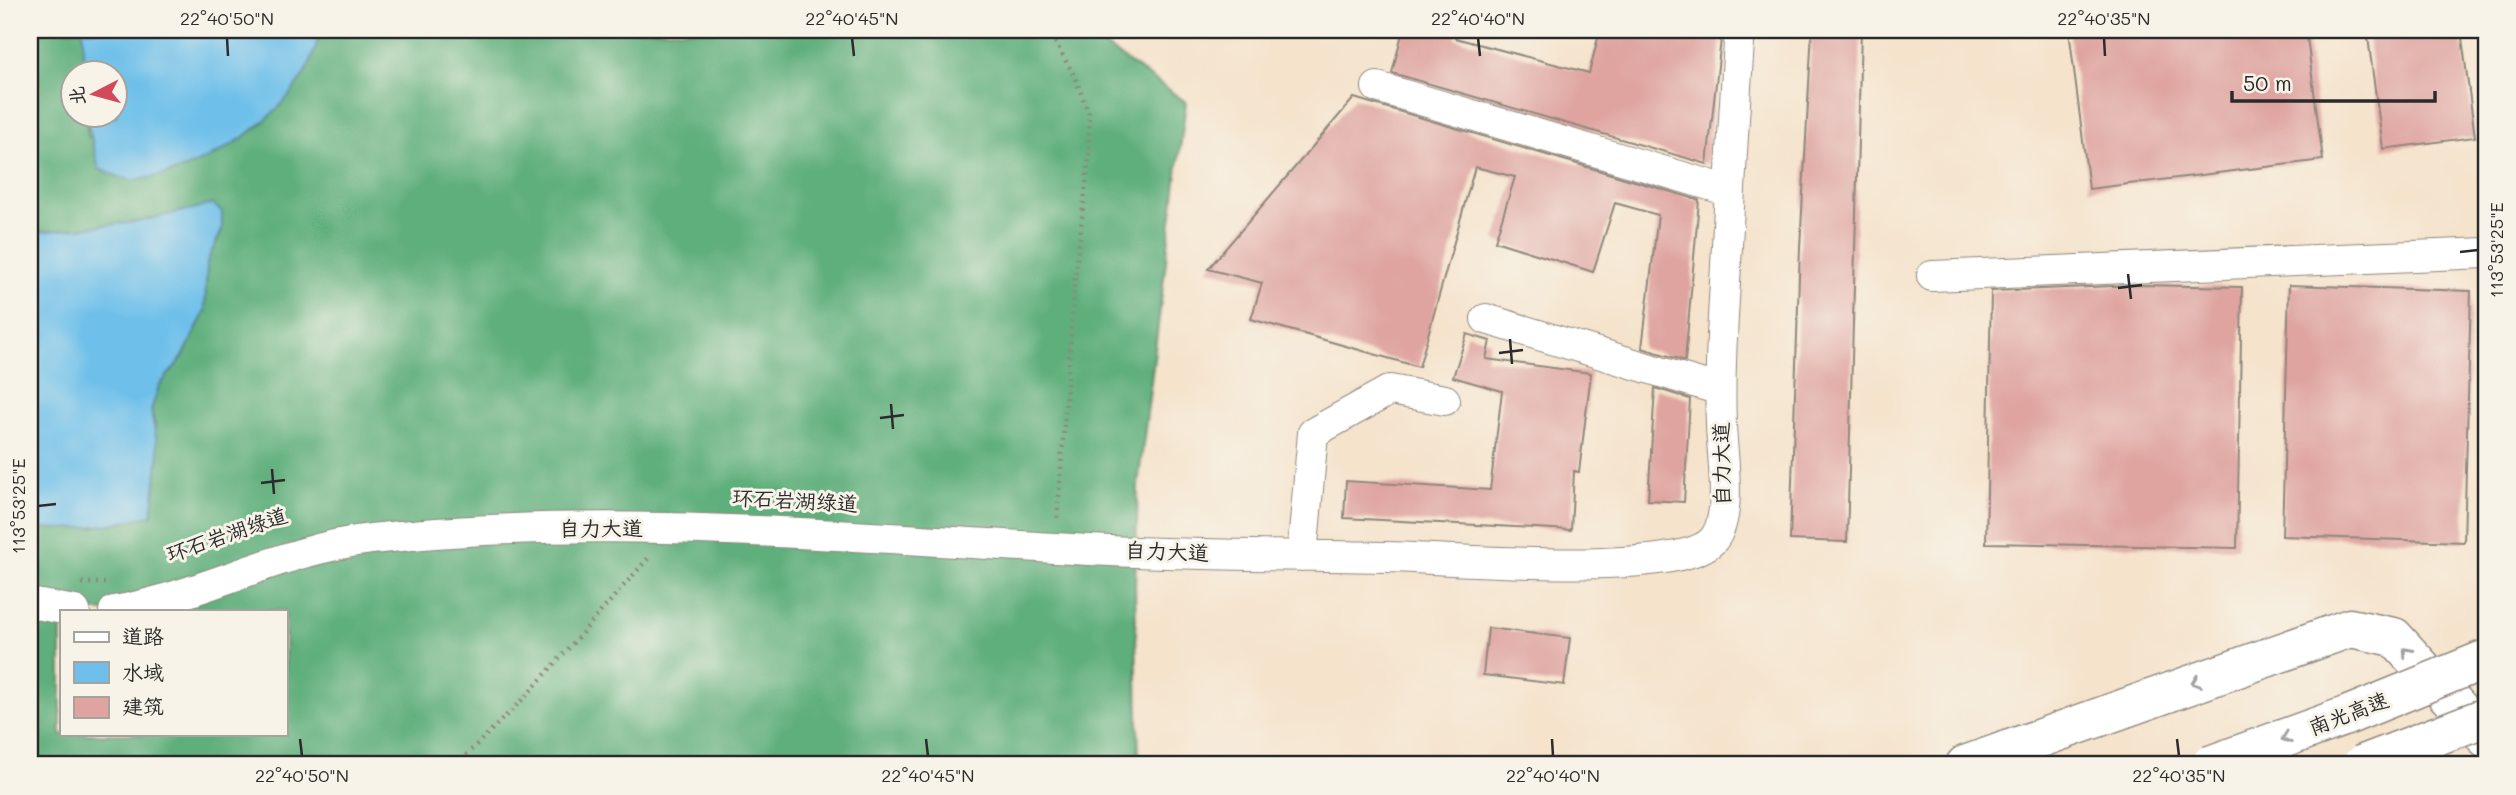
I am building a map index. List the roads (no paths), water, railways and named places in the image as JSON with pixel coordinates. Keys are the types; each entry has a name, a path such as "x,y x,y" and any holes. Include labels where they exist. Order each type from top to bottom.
{"highway":[{"path":"1965,765 2350,628 2393,637 2486,738"},
{"name":"南光高速","path":"2210,765 2346,716 2486,659"},
{"path":"2361,765 2486,717"}],"street":[{"name":"自力大道","path":"112,597 144,606 298,553 340,543 506,530 674,529 913,538 1060,549 1592,564 1688,555 1706,547 1716,537 1722,525 1724,502 1720,390 1740,30"},
{"path":"1377,87 1730,191"},
{"path":"1932,276 2486,253"},
{"path":"1486,319 1720,390"},
{"path":"1303,556 1313,433 1390,390 1445,400"},
{"path":"30,603 75,597"}],"water":[{"path":"83,30 319,30 312,58 297,85 276,110 251,132 192,165 162,175 134,180 99,169 89,130 130,130 130,60 83,60"},
{"path":"213,204 222,212 222,230 207,262 205,311 183,357 159,386 151,410 159,453 152,515 93,527 34,528 30,523 30,233 137,222"}]}
